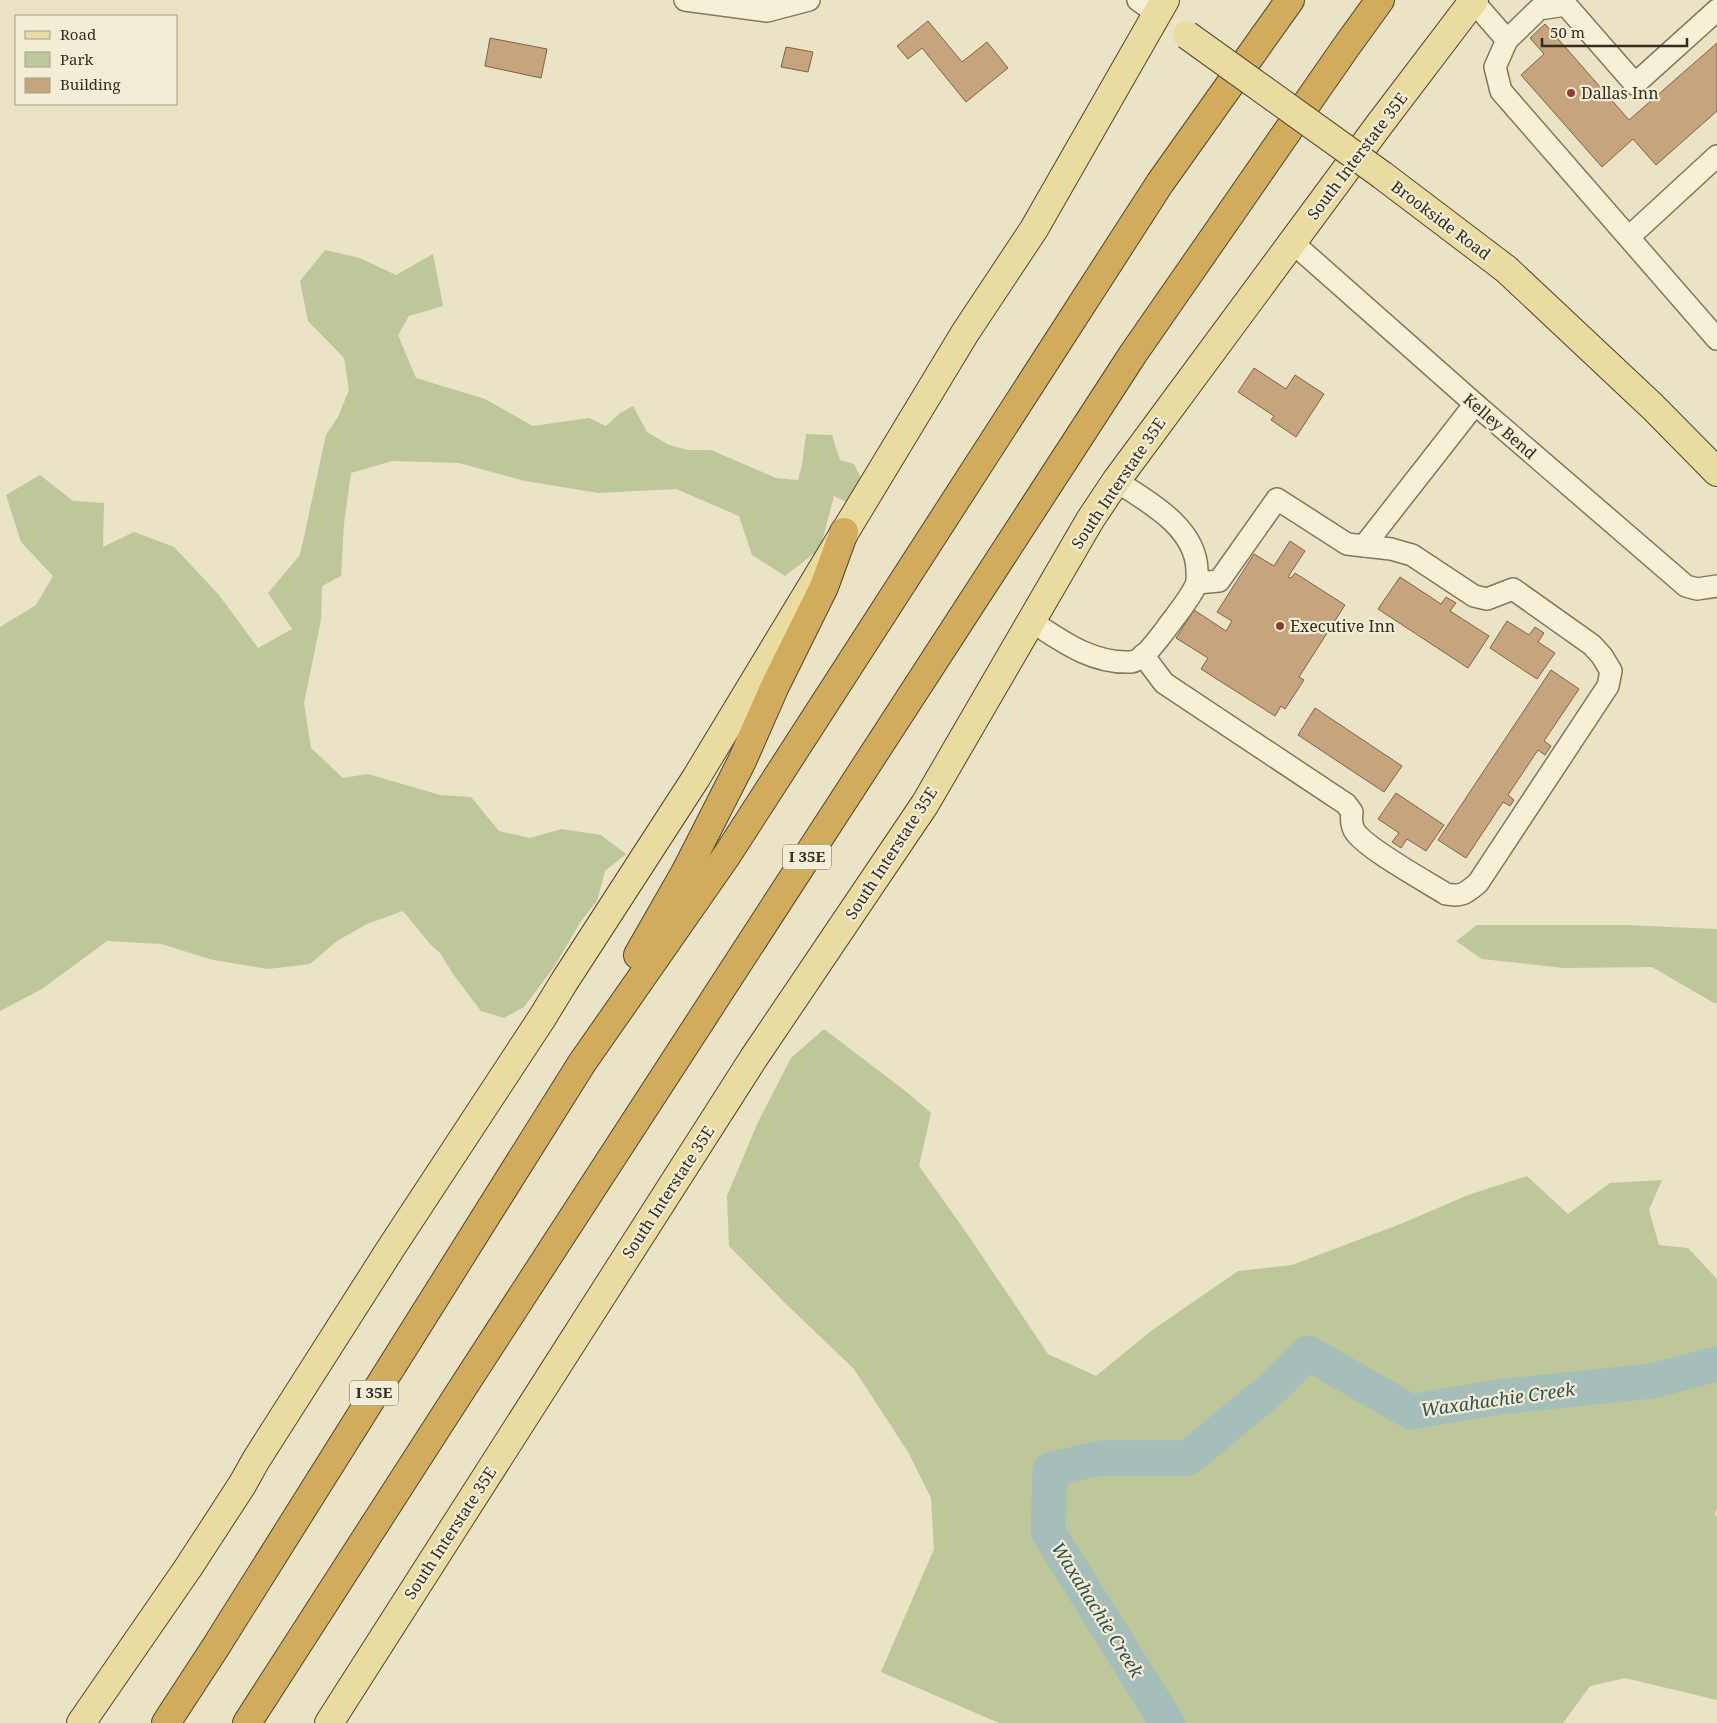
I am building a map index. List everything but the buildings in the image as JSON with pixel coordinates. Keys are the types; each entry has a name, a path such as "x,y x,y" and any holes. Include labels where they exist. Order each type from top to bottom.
{"highway":[{"name":"I 35E","path":"166,1723 582,1063 727,855 1160,183 1290,0"},
{"name":"I 35E","path":"247,1723 472,1372 1132,354 1380,0"},
{"path":"582,1063 636,957 685,873 742,761 775,686 824,586 844,532"}],"main road":[{"name":"South Interstate 35E","path":"329,1723 753,1059 925,804 1090,520 1116,481 1473,1"},
{"name":"Brookside Road","path":"1153,4 1187,35 1382,175 1506,269 1653,407 1717,472"},
{"path":"81,1723 188,1568 391,1248 696,778 965,333 1034,229 1153,4"}],"street":[{"path":"685,0 767,11 809,0"},
{"path":"1473,1 1507,40"},
{"path":"1714,328 1628,237 1501,91 1495,67 1507,40 1540,9 1566,5 1634,84 1717,10"},
{"path":"1628,237 1717,156"},
{"name":"Kelley Bend","path":"1293,243 1475,404 1686,586 1697,589 1717,586"},
{"path":"1364,546 1475,404"},
{"path":"1031,621 1072,648 1107,661 1134,662 1151,648 1197,583 1196,557 1185,537 1168,517 1116,481"},
{"path":"1143,655 1164,683 1346,804 1352,812 1351,824 1355,832 1368,845 1446,894 1458,896 1468,892 1478,883 1608,686 1611,671 1602,656 1592,645 1513,589 1487,599 1474,596 1412,554 1391,549 1347,544 1277,499 1220,580 1197,583"}],"green space":[{"path":"325,250 360,258 396,275 433,254 443,306 409,316 398,335 416,378 485,399 533,426 589,418 606,426 620,413 633,406 647,432 669,445 688,450 711,450 776,478 798,480 806,434 832,435 840,460 854,464 864,484 848,503 834,496 820,549 785,576 752,555 739,516 676,489 599,493 525,481 459,463 392,461 351,473 344,524 341,576 322,586 321,620 304,703 311,748 343,778 368,774 440,795 471,797 499,831 530,838 561,829 601,835 626,854 605,871 597,901 581,921 554,967 524,1007 504,1018 481,1011 453,974 440,953 403,911 367,924 337,941 310,964 268,969 213,960 161,944 107,941 42,989 0,1011 0,627 36,605 53,576 21,542 6,495 40,475 73,501 104,503 103,547 134,532 174,547 219,595 258,648 292,629 268,593 300,555 326,435 338,417 349,390 344,358 308,321 300,281"},
{"path":"1477,925 1626,925 1717,929 1717,1003 1652,967 1564,968 1482,959 1456,941"},
{"path":"824,1029 908,1093 931,1113 919,1166 1048,1354 1096,1376 1151,1331 1238,1271 1292,1265 1403,1223 1468,1195 1527,1176 1568,1214 1610,1183 1662,1180 1649,1210 1659,1245 1688,1248 1717,1279 1717,1508 1715,1514 1717,1517 1717,1700 1625,1678 1590,1686 1563,1723 999,1723 881,1672 934,1549 931,1498 908,1452 854,1369 729,1246 727,1196 758,1122 791,1058"}],"waterway":[{"name":"Waxahachie Creek","path":"1167,1723 1048,1532 1050,1470 1100,1458 1188,1458 1276,1385 1308,1353 1411,1412 1498,1397 1651,1381 1717,1364"}],"place":[{"name":"Dallas Inn","path":"1571,93"},
{"name":"Executive Inn","path":"1280,626"}]}
